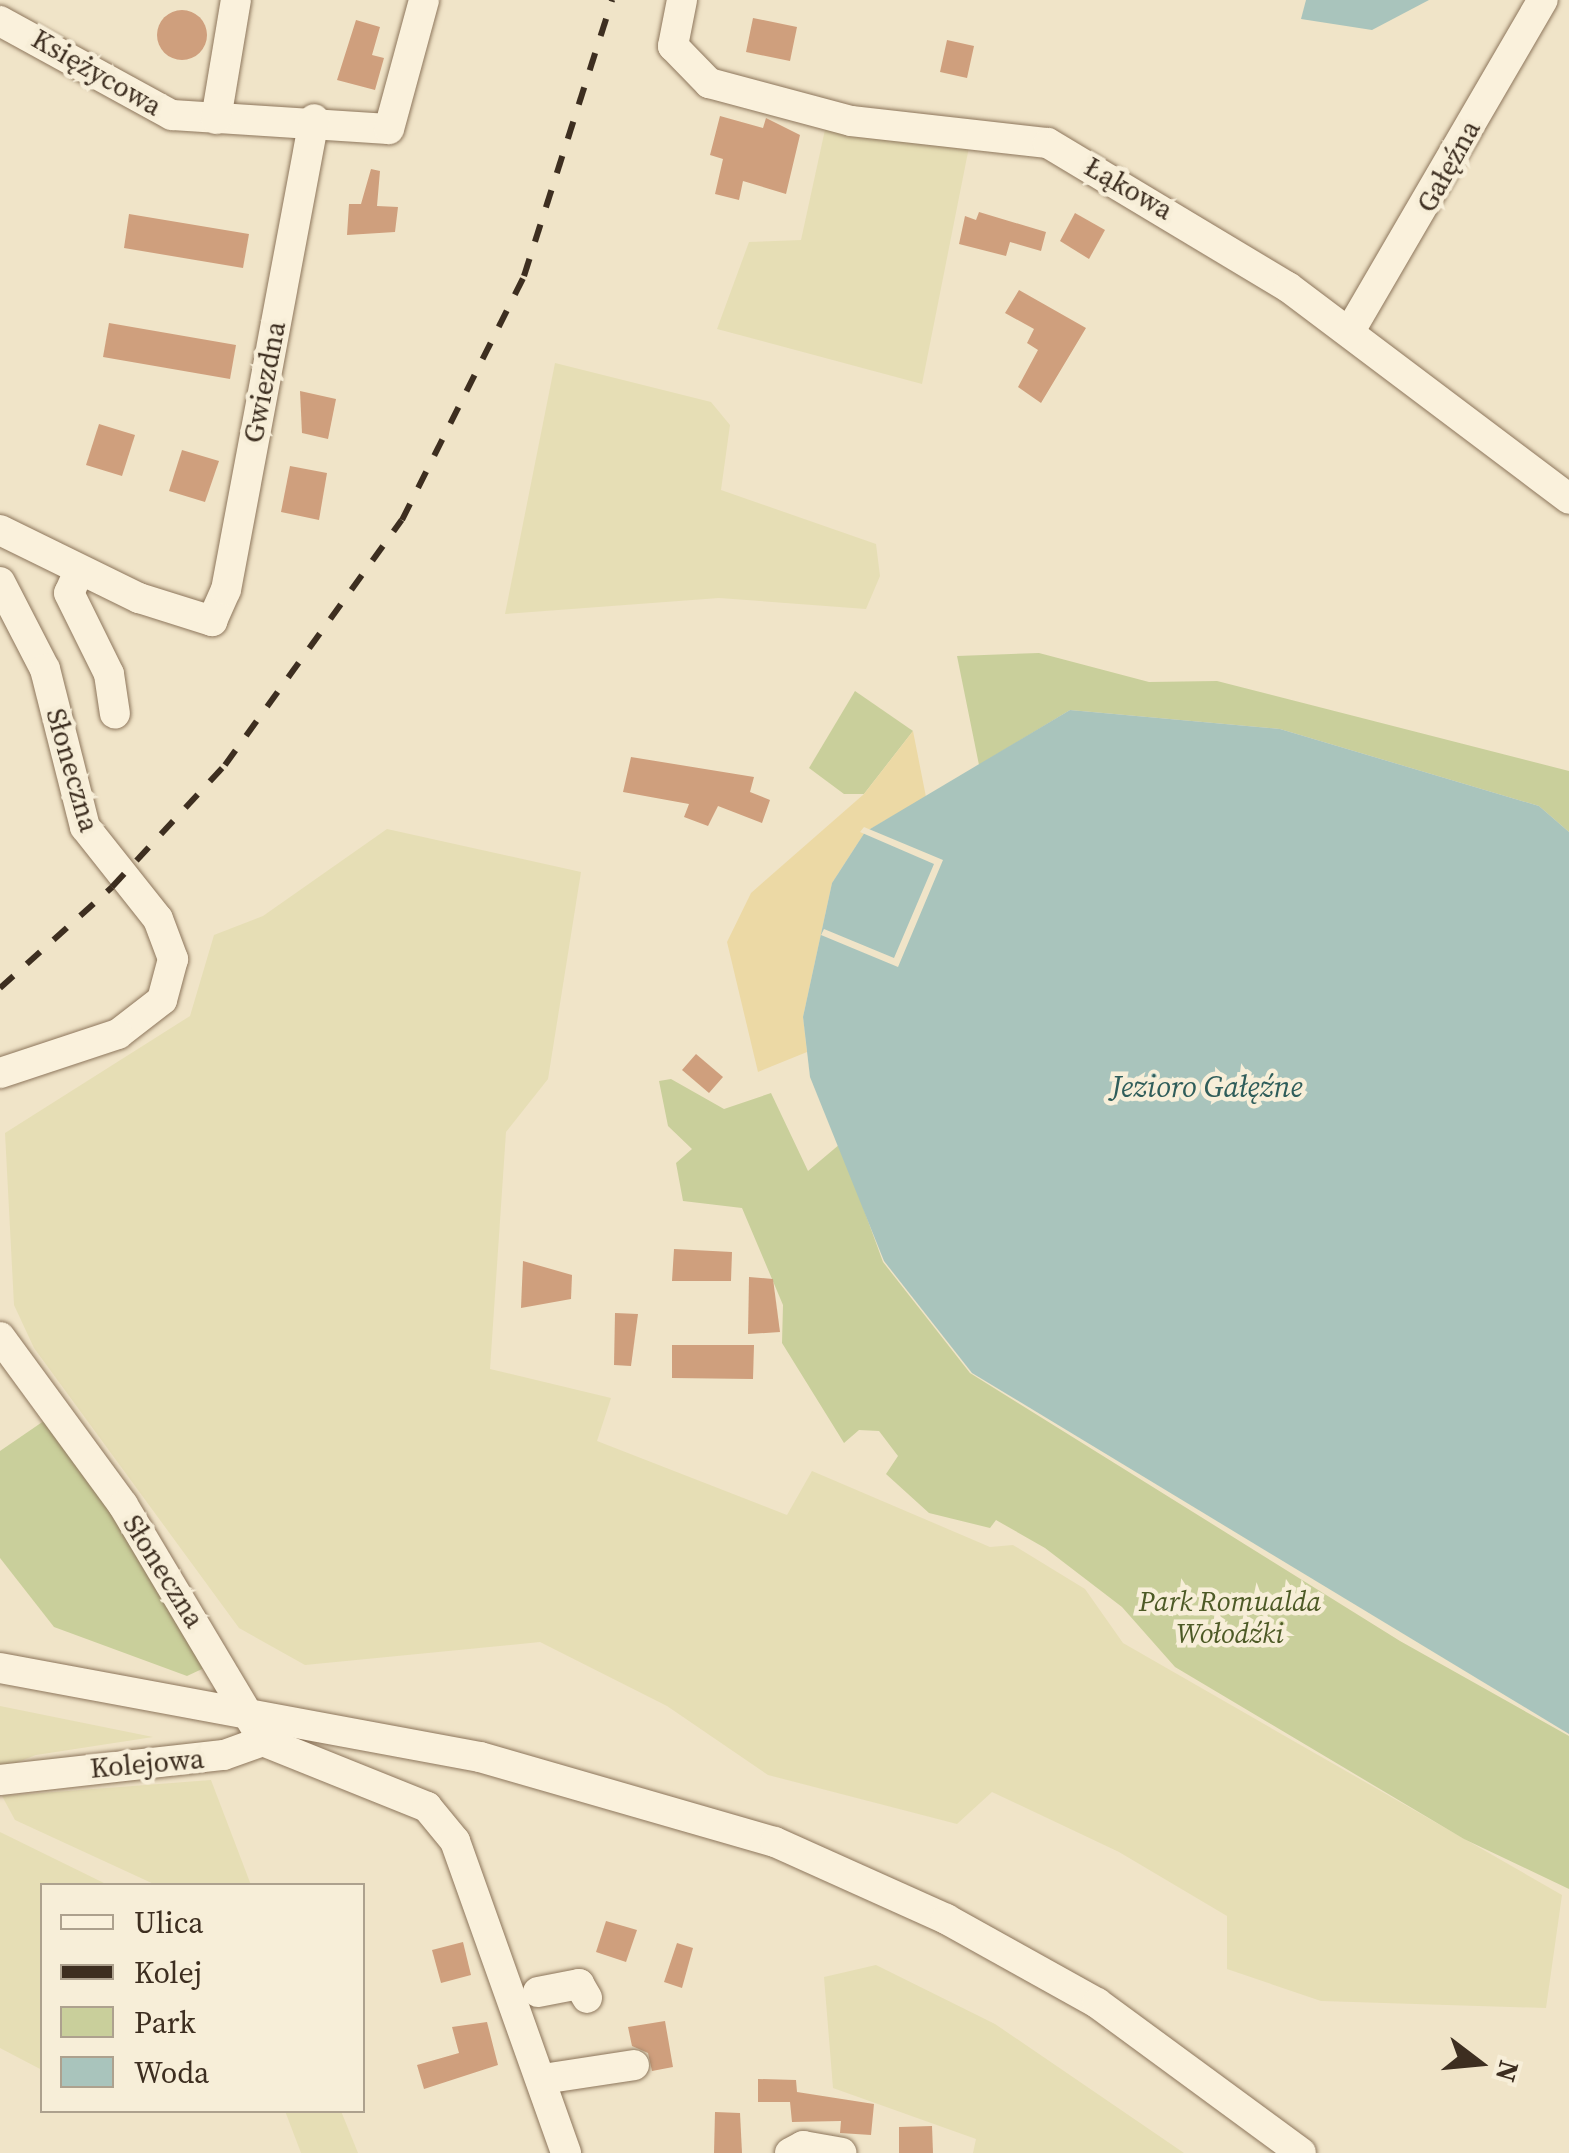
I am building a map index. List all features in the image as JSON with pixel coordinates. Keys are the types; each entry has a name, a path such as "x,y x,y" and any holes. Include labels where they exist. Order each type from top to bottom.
{"street":[{"path":"216,118 236,0"},
{"path":"314,119 389,128 424,0"},
{"name":"Łąkowa","path":"682,0 673,46 710,83 851,122 1048,143 1146,196 1350,331 1569,499"},
{"name":"Gałęźna","path":"1350,331 1543,0"},
{"name":"Księżycowa","path":"0,21 172,116 314,119"},
{"name":"Gwiezdna","path":"0,530 79,571 212,621 226,590 314,119"},
{"path":"79,571 69,593 109,674 115,714"},
{"name":"Słoneczna","path":"0,582 36,645 75,792 97,851 167,934 170,984 118,1034 0,1073"},
{"name":"Słoneczna","path":"0,1338 124,1505 255,1728"},
{"path":"0,1668 255,1728 530,1769 775,1842 946,1919 1097,2002 1301,2153"},
{"path":"255,1728 427,1807 455,1841 543,2079 566,2153"},
{"name":"Kolejowa","path":"0,1780 224,1755 255,1728"},
{"path":"538,1992 579,1984 587,1998"},
{"path":"543,2079 634,2065"},
{"path":"790,2153 803,2146 841,2153"}],"shaded area":[{"path":"826,125 970,142 922,384 717,329 749,242 801,240"},
{"path":"555,363 711,402 730,425 721,490 876,544 880,576 866,609 719,598 505,614"},
{"path":"387,829 581,872 548,1079 506,1132 490,1369 611,1398 597,1441 787,1515 812,1471 990,1547 1013,1545 1085,1589 1123,1643 1562,1895 1546,2008 1321,2001 1227,1969 1227,1916 1119,1852 992,1792 957,1824 768,1775 667,1706 540,1642 305,1665 239,1628 34,1348 14,1305 5,1133 190,1016 214,935 263,916"},
{"path":"0,1706 153,1737 36,1755 0,1769"},
{"path":"211,1780 250,1883 152,1883 15,1820 2,1796"},
{"path":"0,1832 104,1883 40,1883 40,2069 0,2048"},
{"path":"876,1965 995,2024 1184,2153 973,2153 976,2139 833,2088 824,1977"},
{"path":"286,2113 342,2113 358,2153 301,2153"}],"green space":[{"path":"1039,653 1149,682 1217,681 1569,771 1569,832 1539,806 1280,729 1070,710 979,765 957,656"},
{"path":"855,691 913,731 864,794 844,794 809,768"},
{"name":"Park Romualda Wołodźki","path":"671,1079 724,1109 771,1093 808,1171 840,1144 883,1262 970,1373 1400,1641 1569,1736 1569,1889 1464,1839 1175,1667 1122,1607 1045,1548 996,1520 990,1528 929,1513 886,1474 898,1456 879,1431 859,1430 844,1443 782,1343 783,1305 742,1208 683,1201 676,1163 692,1149 668,1126 659,1081"},
{"path":"54,1414 215,1660 202,1669 187,1676 54,1627 0,1558 0,1451"}],"sand":[{"path":"913,731 926,797 865,832 832,883 803,1017 807,1052 758,1072 727,942 751,893 864,794"}],"water":[{"path":"1306,0 1429,0 1372,30 1301,19"},
{"name":"Jezioro Gałęźne","path":"1070,710 1280,729 1539,806 1569,832 1569,1734 972,1373 884,1261 810,1077 803,1017 832,883 865,832"}],"pier":[{"path":"864,827 943,860 898,967 821,935 824,929 894,958 934,864 860,832"}],"building":[{"path":"182,10 200,17 207,35 200,53 182,60 164,53 157,35 164,17"},
{"path":"753,18 797,27 790,61 746,52"},
{"path":"356,20 380,27 372,55 384,58 375,90 337,80"},
{"path":"947,40 974,46 967,78 940,72"},
{"path":"720,116 763,128 766,118 800,135 786,194 743,181 739,200 715,194 723,159 710,155"},
{"path":"371,169 380,171 377,206 398,207 395,232 347,235 349,204 361,204"},
{"path":"979,212 1046,232 1041,251 1010,242 1006,256 959,244 965,216 976,220"},
{"path":"1075,213 1105,230 1089,259 1060,241"},
{"path":"129,214 249,234 243,268 124,248"},
{"path":"1019,290 1086,328 1041,403 1018,387 1038,350 1027,343 1034,329 1005,313"},
{"path":"109,323 236,345 230,379 103,357"},
{"path":"300,391 336,399 328,439 302,433"},
{"path":"99,424 135,435 122,476 86,465"},
{"path":"182,450 219,461 205,502 169,491"},
{"path":"290,466 327,473 319,520 281,512"},
{"path":"631,757 754,777 750,792 770,800 762,823 718,806 708,826 684,817 689,804 623,792"},
{"path":"696,1054 723,1077 709,1093 682,1070"},
{"path":"674,1249 732,1252 731,1281 672,1281"},
{"path":"523,1261 572,1275 571,1299 521,1308"},
{"path":"749,1277 773,1279 780,1332 748,1334"},
{"path":"615,1313 638,1314 631,1366 614,1365"},
{"path":"672,1345 754,1345 753,1379 672,1378"},
{"path":"606,1921 637,1930 626,1962 596,1952"},
{"path":"463,1942 471,1975 441,1983 432,1950"},
{"path":"677,1943 693,1948 682,1988 664,1982"},
{"path":"665,2021 673,2067 652,2071 648,2053 632,2046 628,2027"},
{"path":"487,2022 498,2065 424,2089 417,2065 459,2053 452,2027"},
{"path":"758,2079 796,2080 797,2092 874,2104 871,2135 840,2133 841,2121 792,2122 790,2102 758,2102"},
{"path":"715,2112 740,2113 742,2153 714,2153"},
{"path":"932,2126 933,2153 899,2153 899,2127"}],"railway":[{"path":"0,988 112,887 225,765 402,520 524,276 612,0"}]}
